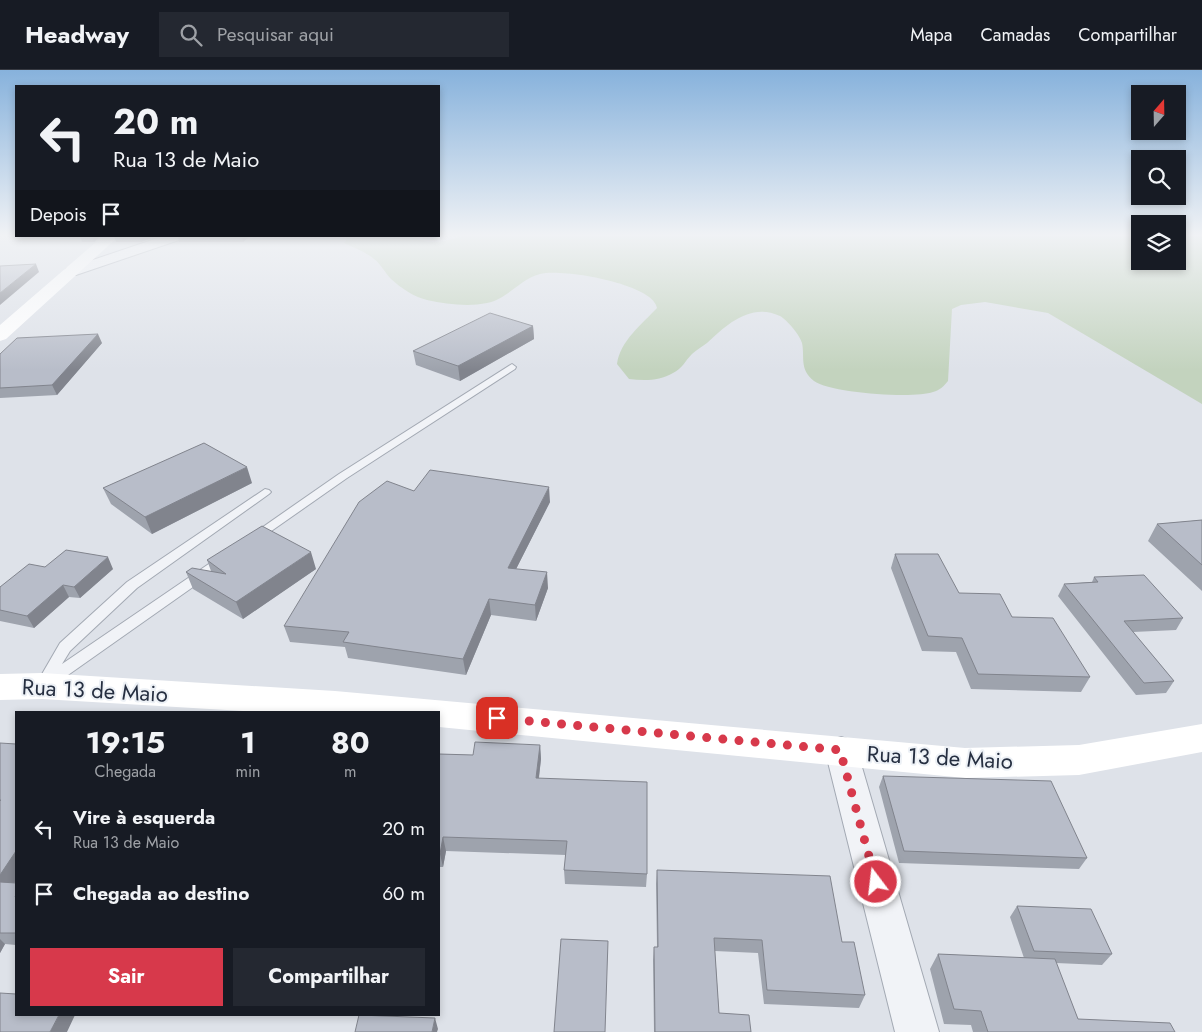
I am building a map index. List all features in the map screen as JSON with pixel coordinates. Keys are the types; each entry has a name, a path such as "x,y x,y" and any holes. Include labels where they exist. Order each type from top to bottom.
{"main road":[{"path":"0,335 62,280"},
{"name":"Rua 13 de Maio","path":"0,687 42,686 418,711"},
{"name":"Rua 13 de Maio","path":"440,713 965,763 1079,760 1202,738"}],"street":[{"path":"840,750 918,1032"}],"lane":[{"path":"246,544 343,476 512,367"},
{"path":"42,686 65,646 132,585 266,492"},
{"path":"42,686 229,555"}],"green space":[{"path":"392,280 526,280 495,301 480,304 442,303 422,299 408,292"},
{"path":"605,280 1202,280 1202,404 1048,313 985,302 961,305 952,309 948,381 942,388 933,392 909,395 872,394 837,389 814,381 804,367 802,343 799,336 780,316 769,312 749,314 731,323 694,353 679,369 668,376 652,380 629,379 617,364 622,348 632,333 657,308 652,299 624,285"}],"building":[{"path":"0,280 16,280 0,293"},
{"path":"490,313 533,326 458,366 413,351"},
{"path":"98,334 52,385 0,388 0,354 17,338"},
{"path":"204,443 247,467 145,517 103,488"},
{"path":"430,470 549,487 508,568 547,572 535,605 489,599 463,659 343,642 349,632 284,626 359,502 387,481 414,491"},
{"path":"1202,520 1202,565 1157,524"},
{"path":"262,526 311,552 236,602 186,572 192,568 226,574 207,560"},
{"path":"66,550 108,557 74,587 63,585 27,616 0,610 0,587 29,564 45,567"},
{"path":"895,554 938,554 959,593 1000,594 1012,617 1053,618 1090,677 978,674 962,638 928,636"},
{"path":"1144,575 1183,618 1124,621 1174,681 1144,683 1064,584 1098,582 1094,577"},
{"path":"475,742 540,745 536,778 647,782 647,874 564,870 567,841 443,837 440,854 440,754 473,755"},
{"path":"0,743 15,744 15,852 0,875 1,800"},
{"path":"883,776 1051,781 1087,858 904,851"},
{"path":"657,870 830,876 842,942 854,942 865,995 767,990 762,940 714,938 719,1013 749,1015 751,1032 655,1032 654,947 658,947"},
{"path":"0,882 15,883 15,933 0,933"},
{"path":"1017,906 1091,909 1112,954 1034,951"},
{"path":"561,939 608,941 605,1032 554,1032"},
{"path":"938,954 1055,959 1078,1019 1170,1023 1175,1032 988,1032 981,1011 954,1009"},
{"path":"0,993 15,994 15,1016 58,1016 50,1032 0,1032"},
{"path":"359,1016 435,1018 432,1032 355,1032"}],"route":[{"path":"497,718 840,750 876,882"}]}
